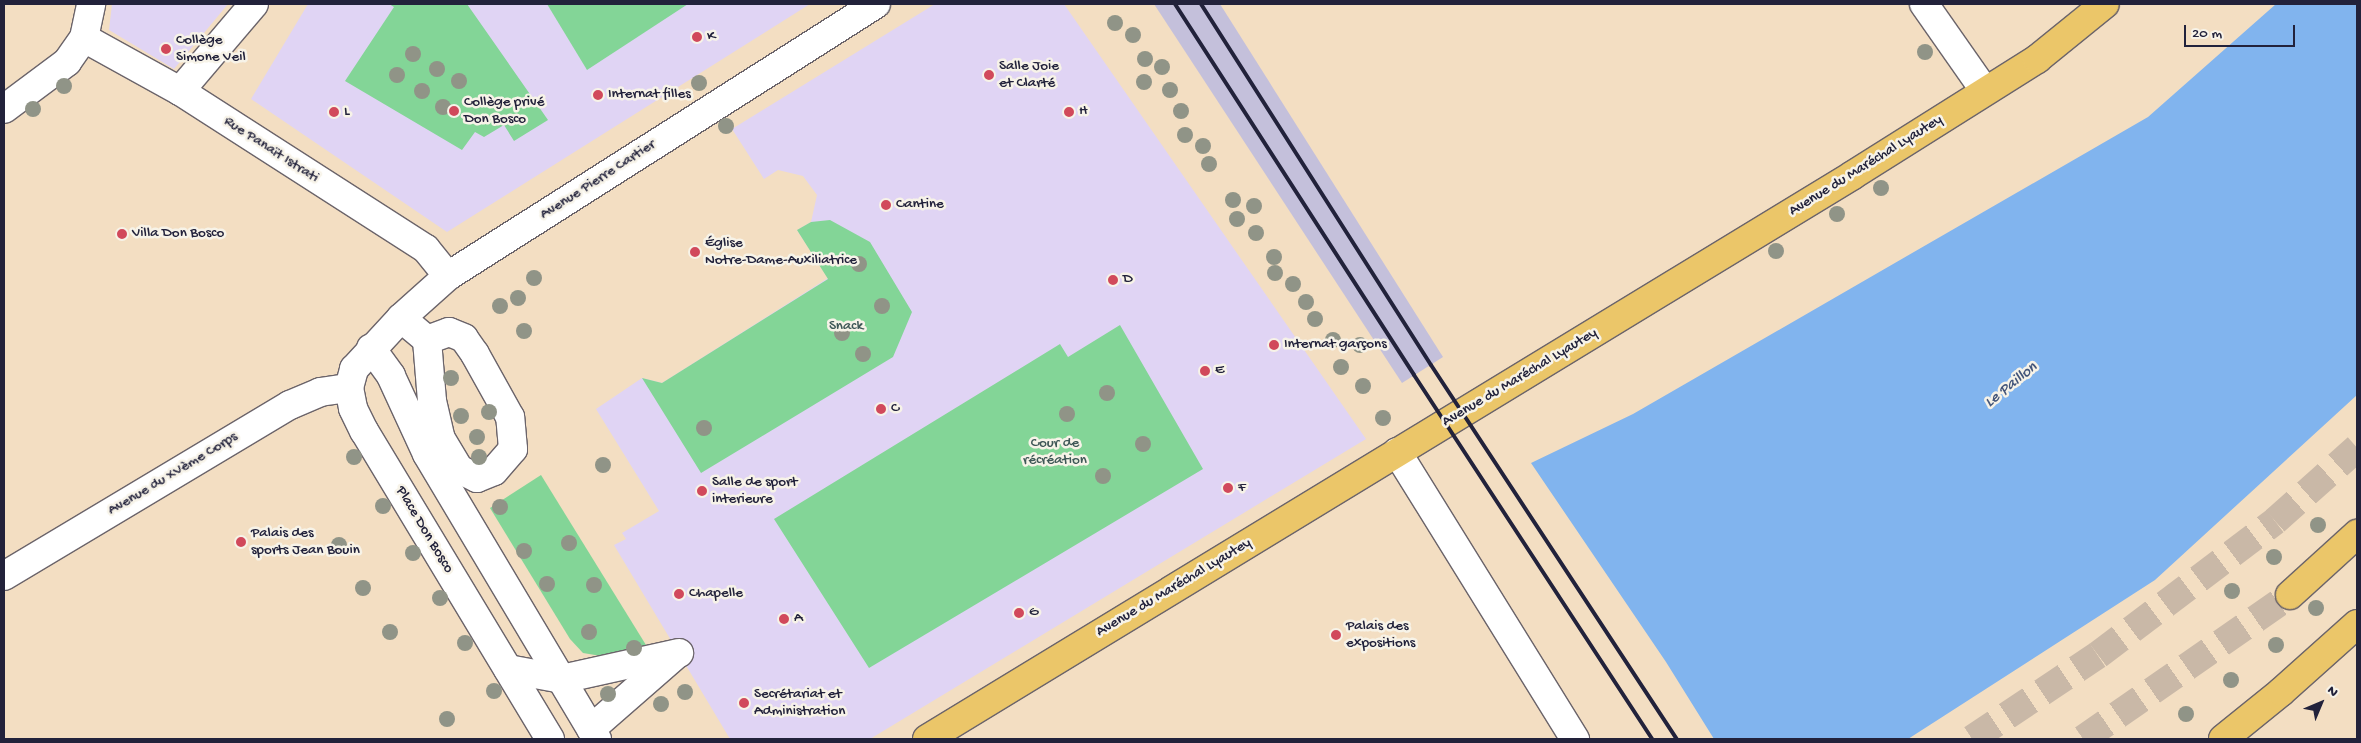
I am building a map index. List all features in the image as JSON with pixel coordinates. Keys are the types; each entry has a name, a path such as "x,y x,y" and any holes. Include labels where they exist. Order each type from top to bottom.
{"main road":[{"name":"Avenue du Maréchal Lyautey","path":"927,739 1615,321 2037,60 2105,4"},
{"path":"2290,595 2357,534"},
{"path":"2222,739 2281,692 2357,624"}],"street":[{"path":"4,109 68,62 84,38 91,4"},
{"path":"180,91 254,4"},
{"name":"Avenue Pierre Cartier","path":"348,388 354,369 371,348 448,276 876,4"},
{"path":"1924,4 1985,91"},
{"name":"Rue Panaït Istrati","path":"84,38 180,91 426,249 448,276"},
{"path":"401,318 427,340 432,401 441,439 459,469 477,478 494,471 513,448 510,417 464,338 449,332 427,340"},
{"path":"371,348 391,376 427,454 562,679 593,736 679,653 562,679 508,669"},
{"name":"Avenue du XVème Corps","path":"4,576 290,405 320,392 348,388"},
{"name":"Place Don Bosco","path":"348,388 353,408 364,431 550,739"},
{"path":"1397,452 1575,739"}],"shaded area":[{"name":"Collège Simone Veil","path":"112,4 228,4 174,69 109,30"},
{"name":"Collège privé Don Bosco","path":"308,4 810,4 447,232 251,99"},
{"path":"935,4 1064,4 1366,439 870,739 730,739 614,545 626,539 622,533 659,511 596,409 642,378 662,383 828,278 797,230 811,222 817,195 803,176 778,170 764,179 732,129"},
{"path":"1154,4 1220,4 1443,357 1402,383"}],"green space":[{"path":"389,4 467,4 548,120 514,141 504,125 484,137 475,132 462,150 345,81 394,7"},
{"path":"547,4 688,4 587,70"},
{"name":"Snack","path":"830,220 870,242 912,312 893,357 701,473 642,378 662,383 828,279 797,230 811,222"},
{"name":"Cour de récréation","path":"1120,325 1203,469 869,668 774,519 1060,344 1068,357"},
{"path":"541,475 646,645 601,656 583,653 570,639 490,508"}],"water":[{"name":"Le Paillon","path":"2276,4 2357,4 2357,395 2155,580 1908,739 1714,739 1666,662 1531,463 1633,414 2148,117"}],"tunnel":[{"path":"1972,739 2098,655 2275,521 2357,448"},
{"path":"2083,739 2290,595"}],"railway":[{"path":"1175,4 1652,739"},
{"path":"1201,4 1431,365 1677,739"}],"place":[{"name":"K","path":"697,37"},
{"name":"Collège Simone Veil","path":"166,49"},
{"name":"Salle Joie et Clarté","path":"989,75"},
{"name":"Internat filles","path":"598,95"},
{"name":"Collège privé Don Bosco","path":"454,111"},
{"name":"L","path":"334,112"},
{"name":"H","path":"1069,112"},
{"name":"Cantine","path":"886,205"},
{"name":"Villa Don Bosco","path":"122,234"},
{"name":"Église Notre-Dame-Auxiliatrice","path":"695,252"},
{"name":"D","path":"1113,280"},
{"name":"Internat garçons","path":"1274,345"},
{"name":"E","path":"1205,371"},
{"name":"C","path":"881,409"},
{"name":"F","path":"1228,488"},
{"name":"Salle de sport interieure","path":"702,491"},
{"name":"Palais des sports Jean Bouin","path":"241,542"},
{"name":"Chapelle","path":"679,594"},
{"name":"G","path":"1019,613"},
{"name":"A","path":"784,619"},
{"name":"Palais des expositions","path":"1336,635"},
{"name":"Secrétariat et Administration","path":"744,703"}]}
